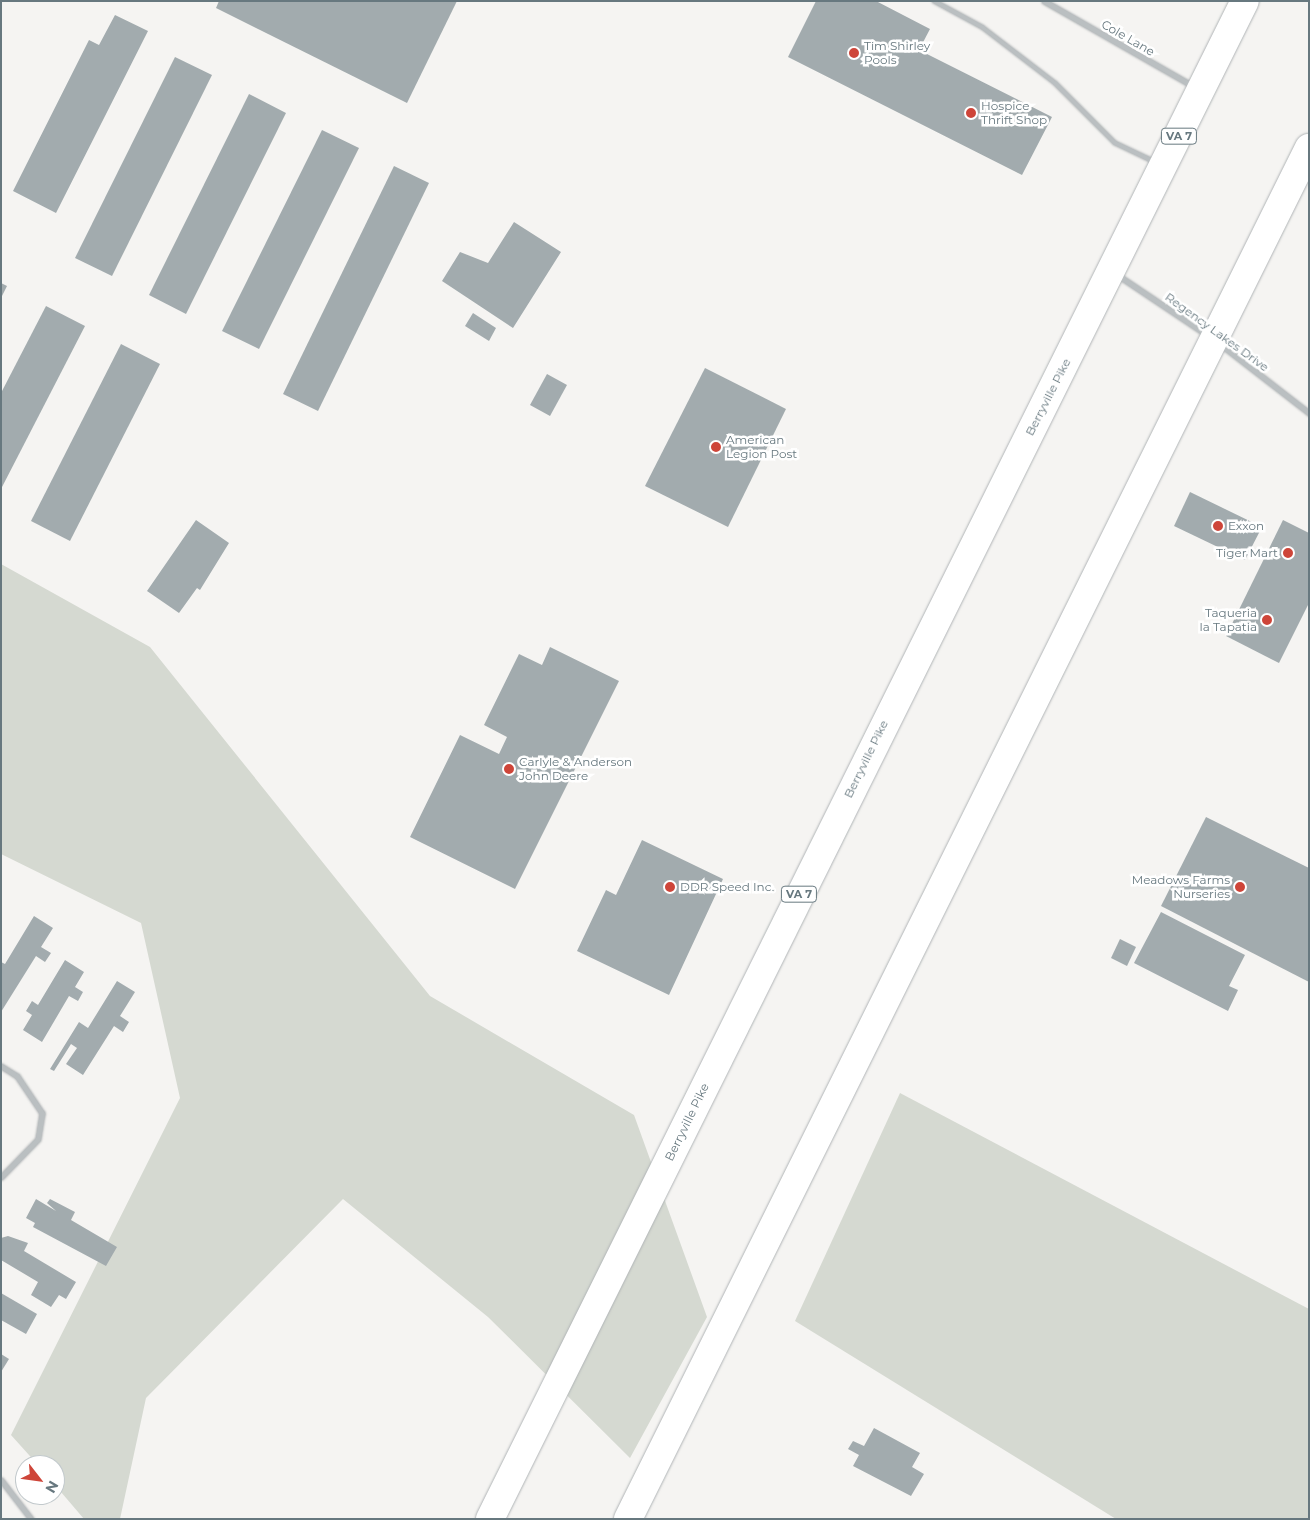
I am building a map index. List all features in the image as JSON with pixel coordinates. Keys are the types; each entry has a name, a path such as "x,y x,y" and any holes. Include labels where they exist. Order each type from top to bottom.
{"highway":[{"name":"Berryville Pike","path":"490,1519 1202,91 1245,1"},
{"path":"628,1519 1309,148"}],"street":[{"name":"Cole Lane","path":"1044,1 1202,91"},
{"name":"Regency Lakes Drive","path":"1112,271 1213,339 1309,413"},
{"path":"1,1066 17,1076 42,1113 38,1139 1,1177"},
{"path":"1,1480 31,1519"}],"lane":[{"path":"934,1 982,27 1055,83 1115,143 1164,166"}],"shaded area":[{"path":"1,564 150,647 430,996 634,1115 707,1317 630,1458 488,1317 343,1199 146,1398 120,1519 84,1519 65,1497 65,1455 29,1455 11,1435 180,1098 141,923 1,854"},
{"path":"900,1093 1309,1309 1309,1519 1116,1519 795,1321"}],"building":[{"path":"219,1 457,1 407,103 216,8"},
{"path":"816,1 876,1 930,29 919,50 1052,117 1022,175 788,57"},
{"path":"115,15 148,31 56,213 13,191 89,40 99,45"},
{"path":"175,57 212,75 112,276 75,258"},
{"path":"249,94 286,113 186,314 149,295"},
{"path":"322,130 359,148 259,349 222,331"},
{"path":"394,166 429,183 318,411 283,394"},
{"path":"514,222 561,252 513,328 442,281 460,252 488,263"},
{"path":"1,283 7,286 1,298"},
{"path":"46,306 85,326 1,489 1,393"},
{"path":"473,313 496,328 489,341 465,326"},
{"path":"121,344 160,364 70,541 31,521"},
{"name":"American Legion Post","path":"705,368 786,409 728,527 645,486"},
{"path":"547,374 567,385 550,416 530,405"},
{"name":"Exxon","path":"1190,492 1262,527 1245,560 1174,526"},
{"path":"196,520 229,543 200,590 197,588 179,613 147,591"},
{"name":"Taqueria la Tapatia","path":"1283,520 1309,533 1309,603 1279,663 1226,636"},
{"name":"Carlyle & Anderson John Deere","path":"550,647 619,681 515,889 410,837 460,735 499,754 507,737 484,725 519,654 542,665"},
{"name":"Meadows Farms Nurseries","path":"1206,817 1309,868 1309,982 1161,906"},
{"path":"642,840 723,879 669,995 577,951 606,890 616,895"},
{"path":"1161,912 1245,955 1229,986 1238,990 1228,1011 1134,963"},
{"path":"34,916 53,928 41,947 51,953 45,962 36,956 1,1012 1,962 5,964"},
{"path":"1120,939 1136,947 1127,966 1111,958"},
{"path":"65,960 84,972 75,987 83,992 78,1001 69,996 42,1042 23,1030 32,1015 26,1011 32,1001 38,1005"},
{"path":"117,981 135,992 120,1016 129,1022 123,1032 114,1026 83,1075 66,1064 77,1048 71,1044 54,1071 50,1069 79,1022 88,1028"},
{"path":"36,1199 56,1211 47,1203 50,1199 75,1212 71,1220 117,1247 106,1266 33,1227 35,1223 26,1218"},
{"path":"8,1236 28,1243 24,1251 76,1282 66,1299 59,1295 51,1307 31,1295 38,1282 1,1260 1,1238"},
{"path":"1,1293 37,1314 26,1334 1,1320"},
{"path":"1,1354 9,1359 1,1372"},
{"path":"874,1428 920,1453 912,1467 924,1474 911,1496 853,1466 859,1455 848,1449 853,1441 864,1446"}],"place":[{"name":"Tim Shirley Pools","path":"854,53"},
{"name":"Hospice Thrift Shop","path":"971,113"},
{"name":"American Legion Post","path":"716,447"},
{"name":"Exxon","path":"1218,526"},
{"name":"Tiger Mart","path":"1288,553"},
{"name":"Taqueria la Tapatia","path":"1267,620"},
{"name":"Carlyle & Anderson John Deere","path":"509,769"},
{"name":"DDR Speed Inc.","path":"670,887"},
{"name":"Meadows Farms Nurseries","path":"1240,887"}]}
